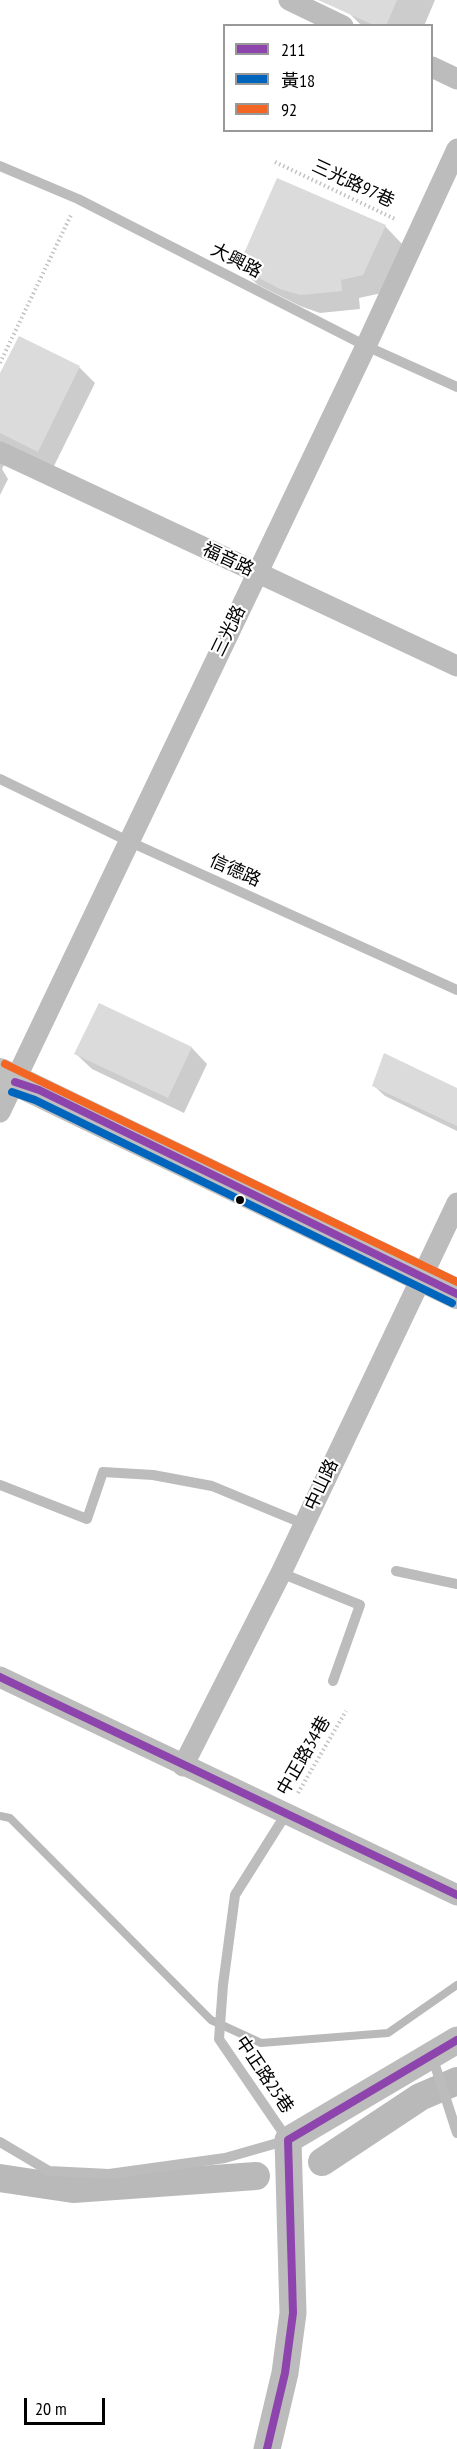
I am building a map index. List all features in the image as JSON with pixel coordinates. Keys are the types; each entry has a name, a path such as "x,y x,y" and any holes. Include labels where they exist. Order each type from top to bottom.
{"main road":[{"path":"7,1078 39,1090 457,1294"}],"street":[{"path":"289,0 340,24"},
{"path":"433,67 457,79"},
{"name":"三光路","path":"0,1112 7,1078 128,841 366,346 457,149"},
{"name":"福音路","path":"0,452 256,574 457,666"},
{"name":"中山路","path":"183,1766 281,1573 457,1203"},
{"path":"0,1677 457,1895"},
{"path":"267,2449 285,2373 293,2313 288,2140 434,2064 457,2040"}],"lane":[{"name":"大興路","path":"0,166 78,199 366,346 457,387"},
{"name":"信德路","path":"0,779 128,841 457,990"},
{"path":"0,1485 87,1519 103,1472 153,1475 212,1486 304,1524"},
{"path":"396,1571 457,1584"},
{"path":"281,1573 360,1605 333,1681"},
{"name":"中正路25巷","path":"0,2142 49,2171 109,2174 225,2158 288,2140 219,2039 223,1985 235,1895 286,1814"},
{"path":"434,2064 457,2133"}],"path":[{"name":"三光路97巷","path":"275,162 420,230"},
{"path":"0,363 78,199"},
{"name":"中正路34巷","path":"286,1814 346,1711"}],"building":[{"path":"318,0 397,0 387,24 372,24"},
{"path":"277,178 386,225 363,275 341,280 342,291 301,295 280,289 238,267"},
{"path":"19,336 80,366 38,452 0,433 0,373"},
{"path":"99,1003 192,1047 168,1098 74,1054"},
{"path":"384,1053 457,1088 457,1126 372,1086"}],"waterway":[{"path":"0,1816 10,1818 211,2020 261,2043 388,2033 457,1985"},
{"path":"322,2162 420,2097 457,2081"},
{"path":"0,2178 73,2189 256,2176"}],"transit line":[{"name":"92","path":"5,1064 457,1282"},
{"name":"211","path":"15,1082 39,1090 457,1294"},
{"name":"黃18","path":"12,1092 35,1100 452,1303"},
{"name":"211","path":"0,1677 457,1895"},
{"name":"211","path":"267,2449 285,2373 293,2313 288,2140 457,2040"}]}
